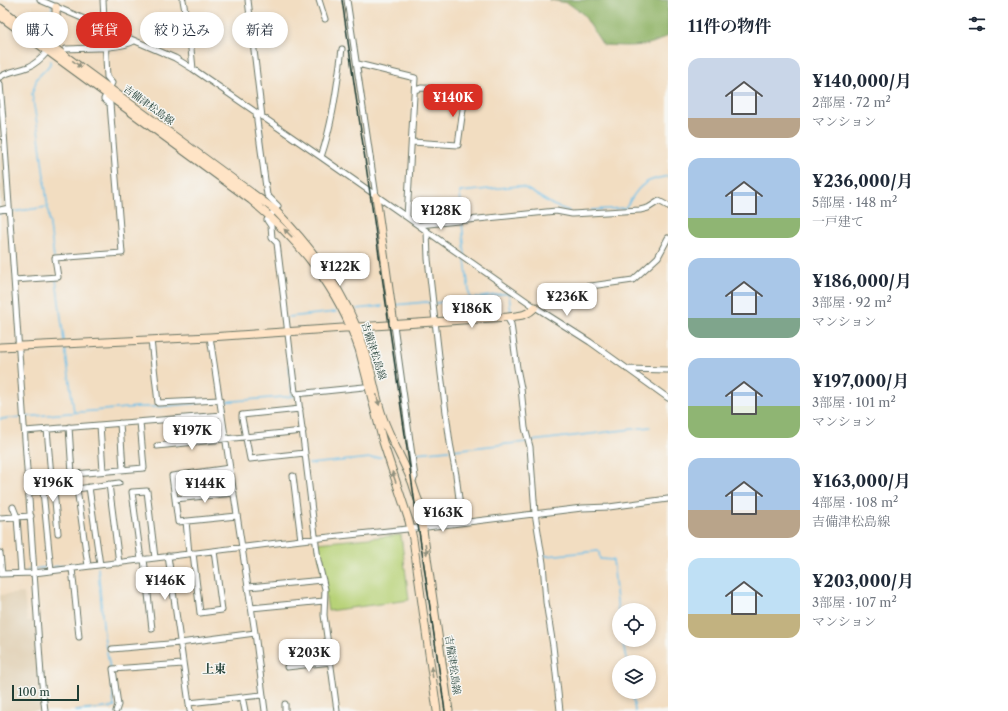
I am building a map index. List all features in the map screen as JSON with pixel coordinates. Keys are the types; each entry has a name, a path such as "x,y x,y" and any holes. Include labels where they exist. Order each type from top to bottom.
{"main road":[{"path":"51,49 57,42 60,34 54,6"},
{"name":"吉備津松島線","path":"0,8 51,49 251,200 272,213 324,278 365,348 383,417 391,438 412,482 419,502 450,711"},
{"name":"吉備津松島線","path":"0,16 51,49"},
{"path":"376,196 394,325"},
{"path":"0,347 210,337 507,317 524,315 531,312 535,307"},
{"name":"吉備津松島線","path":"353,327 383,442 411,528 437,711"}],"street":[{"path":"40,0 76,16"},
{"path":"103,0 103,12"},
{"path":"183,0 190,39 193,69"},
{"path":"248,0 260,115 266,195 278,205 267,220 271,226 272,238 277,243 286,332 295,392 298,396 298,409 321,580 325,589 323,601 324,615 337,711"},
{"path":"319,0 325,19"},
{"path":"348,0 376,196"},
{"path":"134,41 175,58 193,69 535,307 590,342 668,398"},
{"path":"66,49 86,48"},
{"path":"14,280 58,277 55,258 122,253 110,104 104,99 112,83 106,77 106,48"},
{"path":"0,77 13,70 35,64 51,49"},
{"path":"321,157 332,114 342,49"},
{"path":"358,64 415,78 407,217"},
{"path":"0,84 45,711"},
{"path":"412,142 458,145 465,95 450,89 421,88 415,90"},
{"path":"418,225 556,211 572,214 640,210 648,208 659,200 668,206"},
{"path":"0,210 9,211"},
{"path":"427,231 428,259 435,322 450,444 456,475 462,522"},
{"path":"584,287 633,280 658,257 668,238"},
{"path":"507,317 511,324 525,424 530,448 535,513 543,563 546,602 553,646 560,711"},
{"path":"394,325 415,477 412,482"},
{"path":"210,337 255,633 264,711"},
{"path":"151,340 158,403 220,401"},
{"path":"627,369 668,370"},
{"path":"296,394 364,387"},
{"path":"298,409 242,415 250,459 304,453"},
{"path":"24,431 222,416"},
{"path":"28,478 144,468 140,422"},
{"path":"120,423 123,470"},
{"path":"100,425 103,471"},
{"path":"69,427 72,474"},
{"path":"47,429 51,476"},
{"path":"157,446 301,431"},
{"path":"230,468 172,476 178,522 237,516"},
{"path":"293,476 301,540"},
{"path":"29,492 76,489 120,483"},
{"path":"109,484 119,563"},
{"path":"89,487 100,565"},
{"path":"76,489 88,564"},
{"path":"54,490 58,533"},
{"path":"43,491 51,568"},
{"path":"152,629 132,492 147,491 155,558"},
{"path":"175,499 234,493"},
{"path":"0,553 1,574 21,574 34,570 51,568 72,568 88,564 100,565 119,563 301,540 535,513 609,507 668,499"},
{"path":"13,507 17,517 21,574"},
{"path":"0,518 31,516"},
{"path":"186,521 200,613 222,610 214,551"},
{"path":"168,556 190,711"},
{"path":"72,568 79,637"},
{"path":"248,587 321,580"},
{"path":"251,608 323,601"},
{"path":"112,649 180,643 255,633"},
{"path":"287,667 330,662"},
{"path":"116,709 113,670 183,664"},
{"path":"189,703 262,695"},
{"path":"243,701 245,711"},
{"path":"284,704 285,711"}],"shaded area":[{"path":"0,113 6,206 0,206"},
{"path":"24,593 27,621 36,620 43,711 0,711 0,595"}],"green space":[{"path":"550,0 668,0 668,35 653,43 645,45 603,45 583,14 568,3"},
{"path":"401,535 409,600 328,611 317,543"}],"waterway":[{"path":"52,0 52,12"},
{"path":"50,61 50,64 37,78 32,94 39,136 54,258"},
{"path":"260,117 263,147"},
{"path":"591,210 625,208 637,191 647,182 668,176"},
{"path":"462,219 460,192 518,186 525,188 553,205 569,211"},
{"path":"11,212 47,207"},
{"path":"0,213 8,212"},
{"path":"462,222 465,256"},
{"path":"435,303 470,299 465,260"},
{"path":"56,279 64,341"},
{"path":"470,299 508,293 511,313"},
{"path":"394,305 426,302 431,303"},
{"path":"357,309 382,306"},
{"path":"288,317 336,312"},
{"path":"65,347 74,412"},
{"path":"289,365 292,395"},
{"path":"221,402 295,396"},
{"path":"0,419 200,403"},
{"path":"531,441 650,427"},
{"path":"453,450 526,442"},
{"path":"415,453 449,450"},
{"path":"309,464 381,457"},
{"path":"544,554 546,556 598,551 600,559 613,560 617,603"},
{"path":"53,567 96,563"},
{"path":"28,570 49,567"},
{"path":"98,568 104,636 112,679"},
{"path":"624,647 625,655"},
{"path":"112,683 114,707"},
{"path":"633,699 635,711"},
{"path":"76,711 115,707"}],"railway":[{"path":"342,0 445,711"}],"district":[{"name":"上東","path":"214,668"}]}
